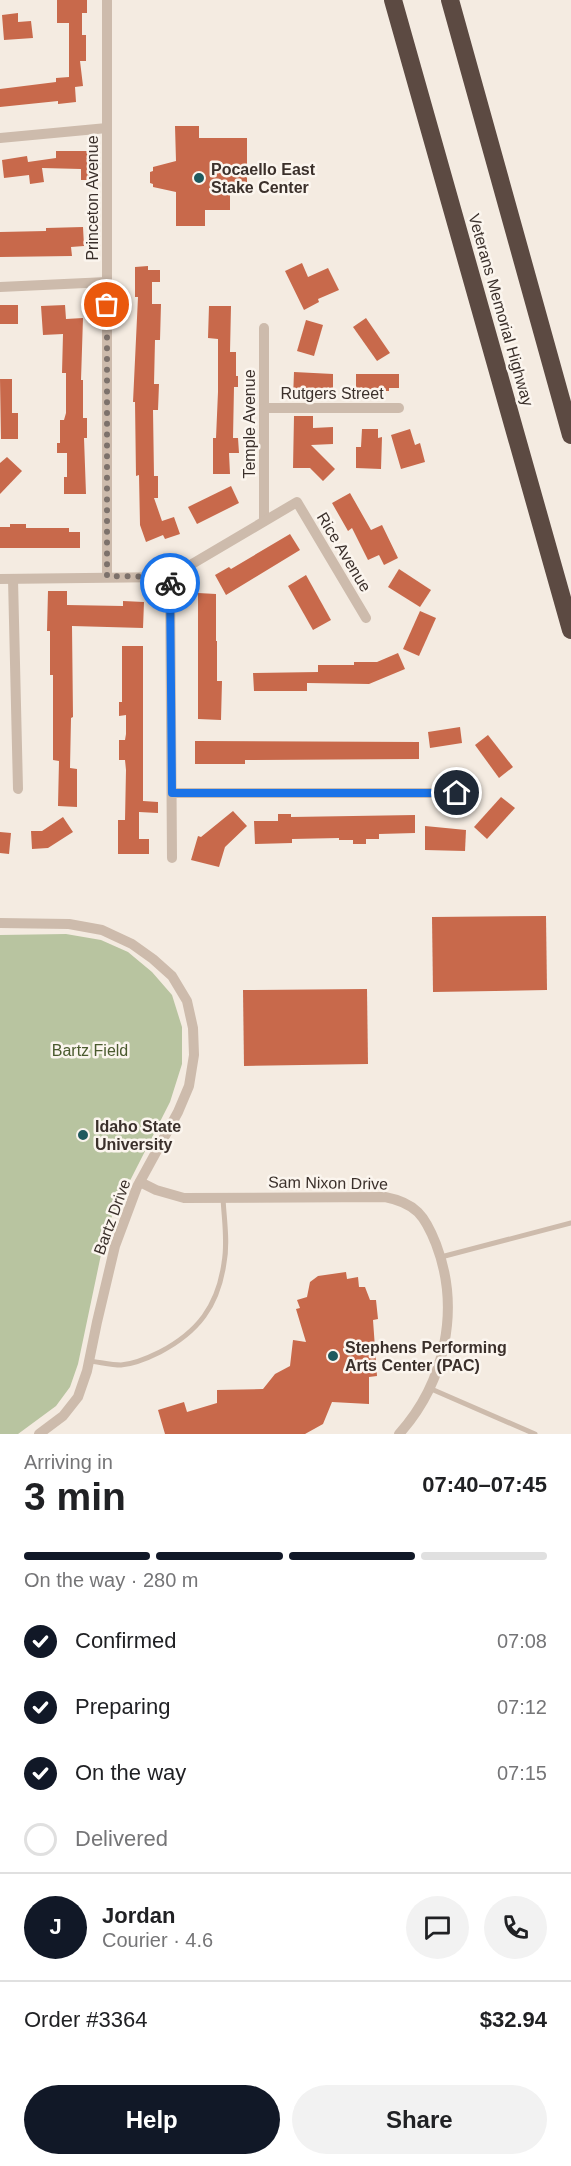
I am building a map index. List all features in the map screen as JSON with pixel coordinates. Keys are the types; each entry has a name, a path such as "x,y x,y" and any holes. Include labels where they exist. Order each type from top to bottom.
{"highway":[{"name":"Veterans Memorial Highway","path":"393,0 571,630"},
{"name":"Veterans Memorial Highway","path":"450,0 571,435"}],"street":[{"name":"Princeton Avenue","path":"107,0 107,576"},
{"path":"0,138 107,128"},
{"path":"0,287 107,282"},
{"name":"Temple Avenue","path":"264,328 264,519"},
{"name":"Rutgers Street","path":"265,408 399,408"},
{"name":"Rice Avenue","path":"264,519 297,502 366,618"},
{"path":"0,579 170,577 264,519"},
{"path":"170,577 172,858"},
{"path":"13,579 18,789"},
{"path":"172,793 457,793"},
{"name":"Bartz Drive","path":"0,923 69,924 102,930 132,944 172,976 187,1001 193,1028 194,1055 189,1086 178,1112 140,1182 115,1246 89,1361 78,1397 63,1416 39,1434"},
{"name":"Sam Nixon Drive","path":"140,1182 156,1190 184,1198 385,1197 399,1200 421,1214 429,1226 441,1257 447,1282 446,1340 437,1371 422,1403 399,1434"}],"lane":[{"path":"89,1361 119,1365 134,1363 177,1343 194,1329 208,1311 219,1288 225,1261 223,1198"},
{"path":"441,1257 571,1222"},
{"path":"429,1388 534,1434"}],"green space":[{"name":"Bartz Field","path":"66,934 101,940 128,952 152,972 172,995 182,1027 182,1064 170,1102 107,1226 78,1364 70,1387 56,1406 18,1434 0,1434 0,935"}],"building":[{"path":"57,0 87,0 87,13 82,13 82,35 86,35 86,61 80,61 83,86 75,87 76,102 58,104 58,101 0,107 0,89 56,82 56,78 69,77 69,23 57,23"},
{"path":"18,13 18,22 31,21 33,38 4,40 2,15"},
{"name":"Pocaello East Stake Center","path":"175,126 199,126 199,138 247,138 247,191 230,191 230,210 205,210 205,226 176,226 176,192 153,187 150,183 150,172 153,171 153,167 176,161"},
{"path":"56,151 88,151 88,168 96,168 95,180 81,180 81,169 42,168 44,182 30,184 29,175 4,178 2,160 27,156 28,162 56,158"},
{"path":"83,227 84,246 71,247 72,256 0,257 0,232"},
{"path":"302,263 308,277 328,268 339,290 318,299 319,302 304,310 285,271"},
{"path":"148,266 148,270 160,270 160,282 152,282 152,304 161,304 160,340 155,340 154,384 159,384 158,410 153,410 154,476 158,476 158,498 154,498 162,521 174,517 180,534 165,539 163,535 146,542 140,525 139,475 136,476 135,402 133,402 138,297 135,297 135,267"},
{"path":"0,305 18,305 18,324 0,324"},
{"path":"65,305 66,319 83,318 81,380 83,380 83,418 87,418 87,438 84,438 86,494 64,494 67,453 57,453 57,443 60,443 60,420 64,420 66,413 66,373 62,373 63,334 43,335 41,306"},
{"path":"209,306 231,306 230,352 236,352 236,376 238,376 238,387 234,387 233,438 238,438 239,453 229,453 230,474 213,474 213,438 216,438 218,392 218,339 208,338"},
{"path":"366,318 390,353 377,361 353,327"},
{"path":"306,320 323,325 314,356 297,351"},
{"path":"294,372 333,374 333,392 312,391 312,398 293,398"},
{"path":"356,374 399,374 399,388 389,388 389,391 366,391 366,388 356,388"},
{"path":"0,379 12,379 12,413 18,413 18,439 1,439"},
{"path":"294,416 313,416 313,428 333,427 333,444 311,445 335,469 323,481 310,468 293,468"},
{"path":"362,429 378,429 378,438 382,437 381,469 356,468 356,447 361,447"},
{"path":"410,429 415,445 420,443 425,462 401,469 391,435"},
{"path":"7,457 22,471 0,494 0,463"},
{"path":"231,486 239,503 197,524 188,507"},
{"path":"350,493 371,530 382,525 398,558 384,565 379,555 368,560 352,528 348,531 332,503"},
{"path":"10,524 26,524 26,528 69,528 69,532 80,532 80,548 0,548 0,527 10,527"},
{"path":"290,534 300,550 226,595 215,575 229,567 231,569"},
{"path":"399,569 431,590 420,607 388,587"},
{"path":"306,575 331,620 313,630 288,586"},
{"path":"48,591 67,591 67,605 123,606 123,601 144,602 143,628 72,626 73,717 71,718 70,768 77,769 77,807 58,806 59,761 53,760 53,675 50,675 50,631 47,631"},
{"path":"198,593 216,594 217,681 222,681 221,720 198,719"},
{"path":"420,611 436,618 419,656 403,649"},
{"path":"122,646 143,646 143,801 158,802 158,813 139,812 139,839 149,839 149,854 118,854 118,820 125,820 126,770 125,760 119,760 119,740 125,740 126,734 126,715 119,716 119,702 122,702"},
{"path":"398,653 405,669 369,684 307,683 307,691 254,691 253,673 318,672 318,665 354,665 354,662 377,662"},
{"path":"460,727 462,743 430,748 428,732"},
{"path":"488,735 513,767 499,778 475,745"},
{"path":"195,741 419,742 419,759 245,760 245,764 195,764"},
{"path":"501,797 515,808 487,839 474,827"},
{"path":"233,811 247,826 225,847 219,867 191,860 198,836 201,837"},
{"path":"278,814 291,814 291,817 415,815 415,833 379,834 379,839 366,839 366,844 353,844 353,840 339,840 339,838 292,839 292,843 255,844 254,821 278,821"},
{"path":"63,817 73,832 48,848 32,849 31,831 42,831"},
{"path":"425,826 466,830 465,851 425,850"},
{"path":"0,832 11,833 9,854 0,853"},
{"path":"546,916 547,990 433,992 432,917"},
{"path":"367,989 368,1064 244,1066 243,990"},
{"name":"Stephens Performing Arts Center (PAC)","path":"346,1272 347,1279 358,1277 359,1287 365,1287 370,1300 376,1300 378,1319 373,1320 377,1376 369,1377 369,1404 332,1402 323,1424 305,1434 165,1434 158,1410 184,1402 187,1412 217,1403 217,1390 263,1389 275,1374 290,1366 293,1340 306,1342 296,1309 300,1308 297,1300 307,1297 310,1282 318,1276"}],"way so far":[{"path":"107,305 107,576 170,577 170,583"}],"place":[{"name":"Pocaello East Stake Center","path":"199,178"},
{"name":"Idaho State University","path":"83,1135"},
{"name":"Stephens Performing Arts Center (PAC)","path":"333,1356"}],"route":[{"path":"170,583 172,793 457,793"}]}
